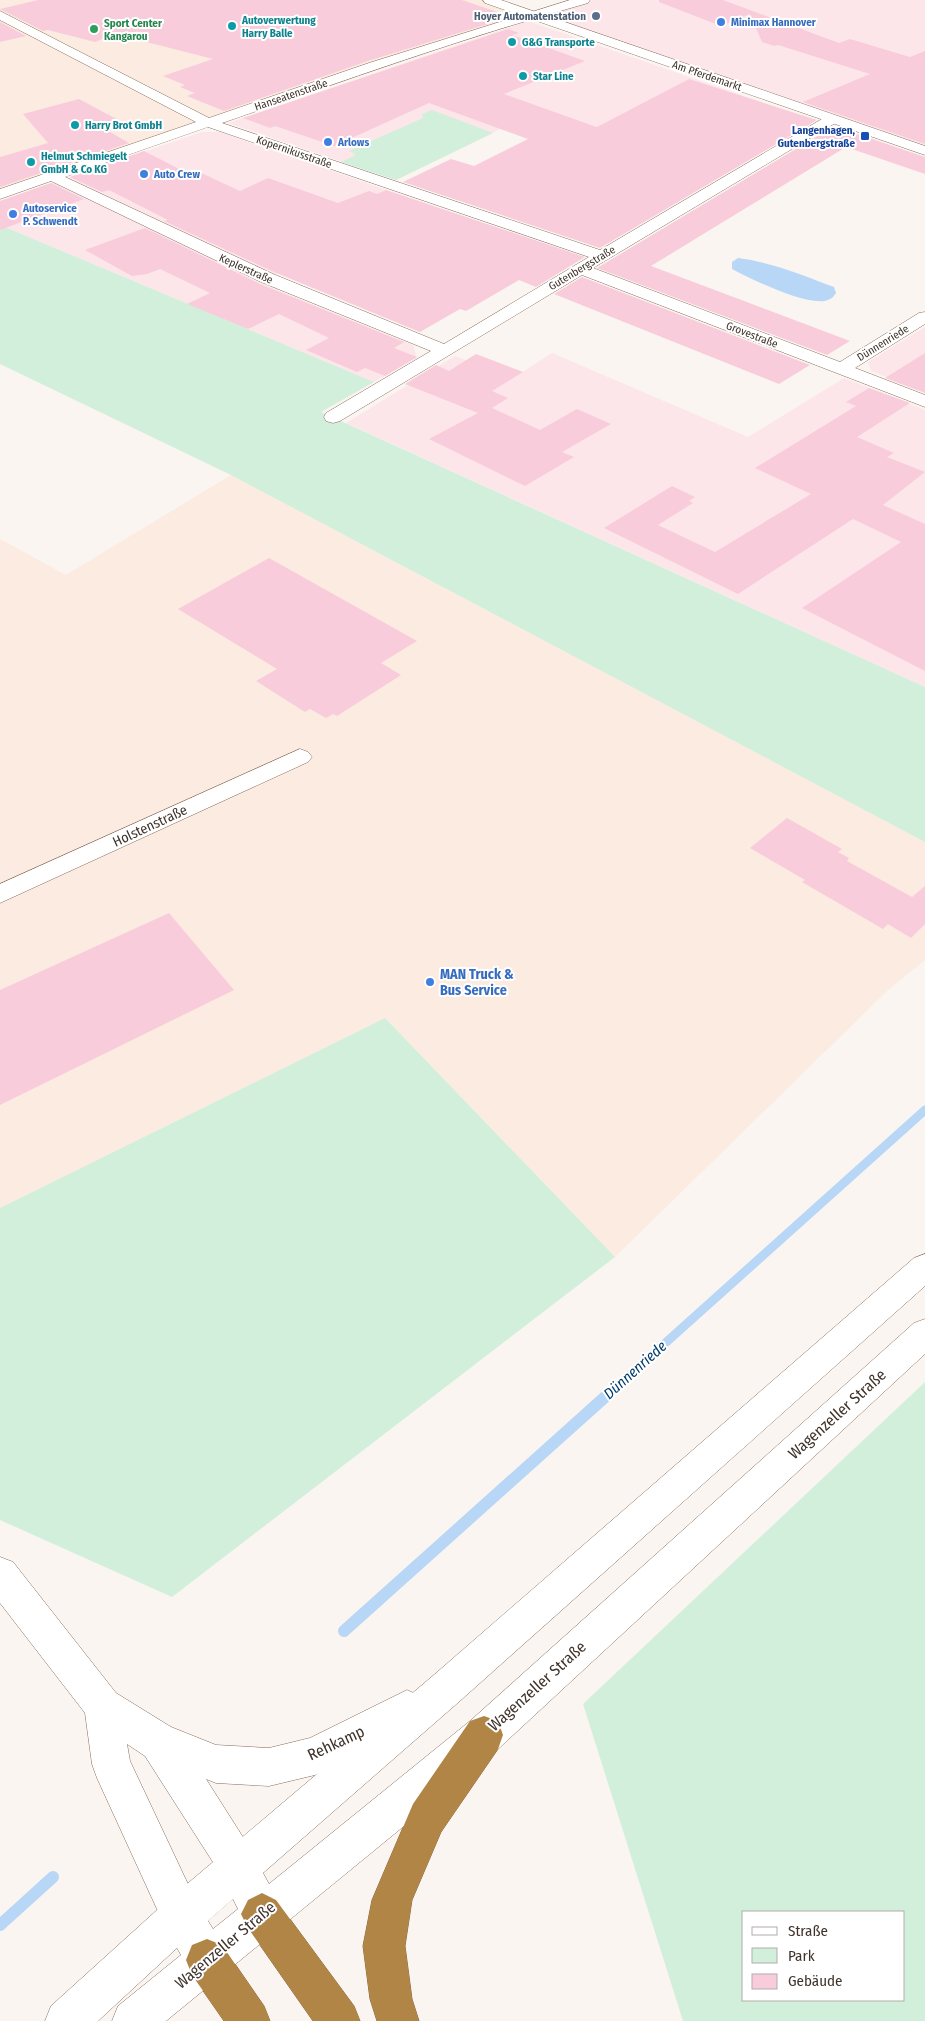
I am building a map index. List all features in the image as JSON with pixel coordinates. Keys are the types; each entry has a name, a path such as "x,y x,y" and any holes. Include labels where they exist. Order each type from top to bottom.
{"highway":[{"path":"398,2021 391,1999 384,1946 392,1900 427,1818 484,1735"},
{"path":"262,1914 339,2021"},
{"path":"207,1960 249,2021"}],"street":[{"name":"Am Pferdemarkt","path":"490,0 925,151"},
{"name":"Hanseatenstraße","path":"0,194 533,15 584,0"},
{"name":"Kopernikusstraße","path":"0,14 209,123 602,256"},
{"name":"Gutenbergstraße","path":"333,417 832,118"},
{"name":"Keplerstraße","path":"52,176 217,256 338,308 444,350"},
{"name":"Grovestraße","path":"580,269 925,401"},
{"name":"Dünnenriede","path":"841,369 925,317"},
{"name":"Holstenstraße","path":"0,894 300,757"},
{"path":"66,2021 182,1916 448,1687 925,1267"},
{"name":"Wagenzeller Straße","path":"133,2021 484,1735 925,1333"},
{"name":"Rehkamp","path":"0,1574 103,1706 159,1742 216,1764 269,1767 315,1756 448,1687"},
{"path":"103,1706 111,1764 182,1916 207,1960"},
{"name":"Rehkamp","path":"159,1742 239,1867 262,1914"}],"shaded area":[{"path":"0,0 489,0 533,15 0,194"},
{"path":"593,0 925,0 925,146 555,19 553,15 565,8"},
{"path":"528,21 813,120 725,171 543,108 396,180 228,123"},
{"path":"202,132 220,132 424,203 335,248 258,282 413,345 417,358 374,382 0,225 0,201"},
{"path":"925,327 925,392 871,371 868,362"},
{"path":"552,353 748,437 844,378 925,410 925,687 346,423 455,356 513,378"},
{"path":"231,475 925,842 925,960 887,991 615,1257 385,1018 0,1208 0,539 66,575"}],"green space":[{"path":"432,110 493,133 396,180 341,162 354,156 355,154 349,151 423,118 422,114"},
{"path":"0,225 374,382 321,412 925,687 925,842 231,475 0,364"},
{"path":"385,1018 615,1257 172,1597 0,1520 0,1208"},
{"path":"925,1382 925,2021 683,2021 583,1704"}],"water":[{"path":"738,258 774,266 798,274 834,287 836,293 831,299 822,301 796,297 781,292 732,269 732,262"}],"building":[{"path":"38,0 462,0 503,14 484,20 491,23 368,61 224,111 187,96 195,93 180,87 185,85 163,76 213,59 115,34 95,42 48,30 43,31 0,9"},
{"path":"659,0 723,0 839,43 850,39 910,57 925,51 925,144 803,102 870,74 778,45 774,46 762,42 750,14 721,26 659,2"},
{"path":"0,22 26,36 0,42"},
{"path":"508,29 519,33 512,35 585,61 504,94 597,127 689,79 817,120 600,248 403,182 451,159 474,166 528,139 429,103 334,146 275,126 270,128 243,118"},
{"path":"79,99 122,122 103,128 129,143 0,187 0,157 48,143 23,114"},
{"path":"834,126 925,157 925,174 846,147 651,266 850,341 827,355 597,268"},
{"path":"144,151 191,175 199,172 240,191 268,178 338,203 369,191 377,194 386,190 585,257 536,287 519,280 466,311 460,309 420,332 274,272 164,221 168,220 109,190 102,192 70,177"},
{"path":"51,183 84,199 0,230 0,201"},
{"path":"145,228 260,284 404,342 394,348 417,357 385,376 365,368 357,372 306,350 329,338 279,314 248,329 187,304 210,293 160,269 147,274 132,276 85,250"},
{"path":"582,277 810,365 779,384 554,294"},
{"path":"925,353 925,393 885,378"},
{"path":"476,354 523,372 492,391 508,398 492,408 540,430 577,409 611,424 562,452 574,457 525,486 429,439 478,413 405,384 436,365 449,371"},
{"path":"869,388 910,403 857,437 894,453 887,457 925,472 883,505 925,524 925,671 802,608 901,542 853,519 738,594 604,528 672,486 695,497 689,501 693,503 658,525 715,552 811,494 755,468 856,406 846,402"},
{"path":"269,558 417,641 381,663 401,675 337,716 333,714 326,718 310,709 305,712 256,681 277,669 178,609"},
{"path":"787,818 842,849 838,852 849,858 847,861 912,897 925,886 925,924 911,938 888,924 883,929 802,882 805,880 750,848"},
{"path":"169,913 234,990 0,1105 0,990"}],"waterway":[{"name":"Dünnenriede","path":"604,1398 925,1110"},
{"name":"Dünnenriede","path":"344,1631 605,1397"},
{"name":"Dünnenriede","path":"0,1925 53,1877"}],"place":[{"name":"Hoyer Automatenstation","path":"596,16"},
{"name":"Minimax Hannover","path":"721,22"},
{"name":"Autoverwertung Harry Balle","path":"232,26"},
{"name":"Sport Center Kangarou","path":"94,29"},
{"name":"G&G Transporte","path":"512,42"},
{"name":"Star Line","path":"523,76"},
{"name":"Harry Brot GmbH","path":"75,125"},
{"name":"Langenhagen, Gutenbergstraße","path":"865,136"},
{"name":"Arlows","path":"328,142"},
{"name":"Helmut Schmiegelt GmbH & Co KG","path":"31,162"},
{"name":"Auto Crew","path":"144,174"},
{"name":"Autoservice P. Schwendt","path":"13,214"},
{"name":"MAN Truck & Bus Service","path":"430,982"}]}
